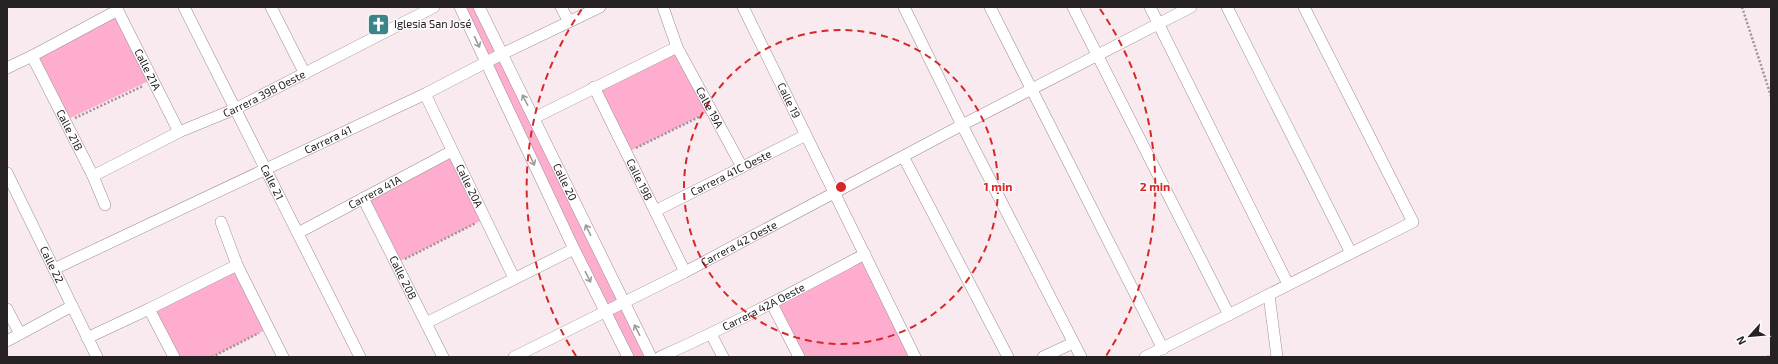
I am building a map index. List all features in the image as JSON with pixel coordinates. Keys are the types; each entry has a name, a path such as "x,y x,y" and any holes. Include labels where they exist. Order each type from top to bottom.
{"street":[{"name":"Calle 21","path":"184,7 298,233 357,356"},
{"path":"271,7 305,74"},
{"name":"Carrera 39B Oeste","path":"93,176 179,132 235,109 434,7"},
{"name":"Calle 20","path":"460,7 574,249 628,357"},
{"name":"Calle 20","path":"479,7 651,357"},
{"path":"561,7 569,22"},
{"name":"Carrera 41","path":"54,269 425,94 502,54 600,7"},
{"name":"Calle 19A","path":"663,7 677,46 742,167"},
{"name":"Calle 19","path":"743,7 915,357"},
{"path":"904,7 962,125 1081,357"},
{"path":"990,7 1163,349"},
{"path":"1073,7 1229,315"},
{"path":"1150,7 1288,284"},
{"name":"Carrera 42 Oeste","path":"514,357 685,272 904,158 962,125 1191,7"},
{"path":"1228,7 1351,253"},
{"path":"1145,357 1413,222 1304,7"},
{"path":"7,68 32,56 117,9"},
{"name":"Calle 21A","path":"117,9 179,132"},
{"path":"534,118 677,46"},
{"name":"Calle 21B","path":"32,56 93,176 105,205"},
{"name":"Calle 19B","path":"594,87 685,272"},
{"name":"Calle 20A","path":"425,94 514,278"},
{"name":"Carrera 41C Oeste","path":"655,211 806,135"},
{"name":"Carrera 41A","path":"298,233 452,151"},
{"path":"904,158 1008,357"},
{"name":"Calle 22","path":"7,173 97,357"},
{"name":"Calle 20B","path":"363,198 443,357"},
{"path":"221,222 237,265 283,357"},
{"path":"426,323 574,249"},
{"name":"Carrera 42A Oeste","path":"660,357 772,304 865,254"},
{"path":"87,338 237,265"},
{"path":"1268,295 1277,357"},
{"path":"772,304 799,357"},
{"path":"7,341 72,306"},
{"path":"7,309 20,334"},
{"path":"149,309 174,357"},
{"path":"711,334 723,357"},
{"path":"1043,357 1073,343"}],"path":[{"path":"1742,7 1771,96"},
{"path":"66,122 153,81"},
{"path":"626,153 712,110"},
{"path":"396,263 486,218"},
{"path":"212,357 269,328"},
{"path":"1767,357 1771,356"}],"shaded area":[{"path":"460,7 479,7 651,357 628,357"},
{"path":"117,13 151,80 66,120 33,57"},
{"path":"677,47 712,110 626,153 594,87"},
{"path":"452,151 486,218 396,263 363,198"},
{"path":"865,254 915,357 799,357 772,304"},
{"path":"237,265 269,328 212,357 174,357 149,309"}],"place":[{"name":"Iglesia San José","path":"379,24"}]}
